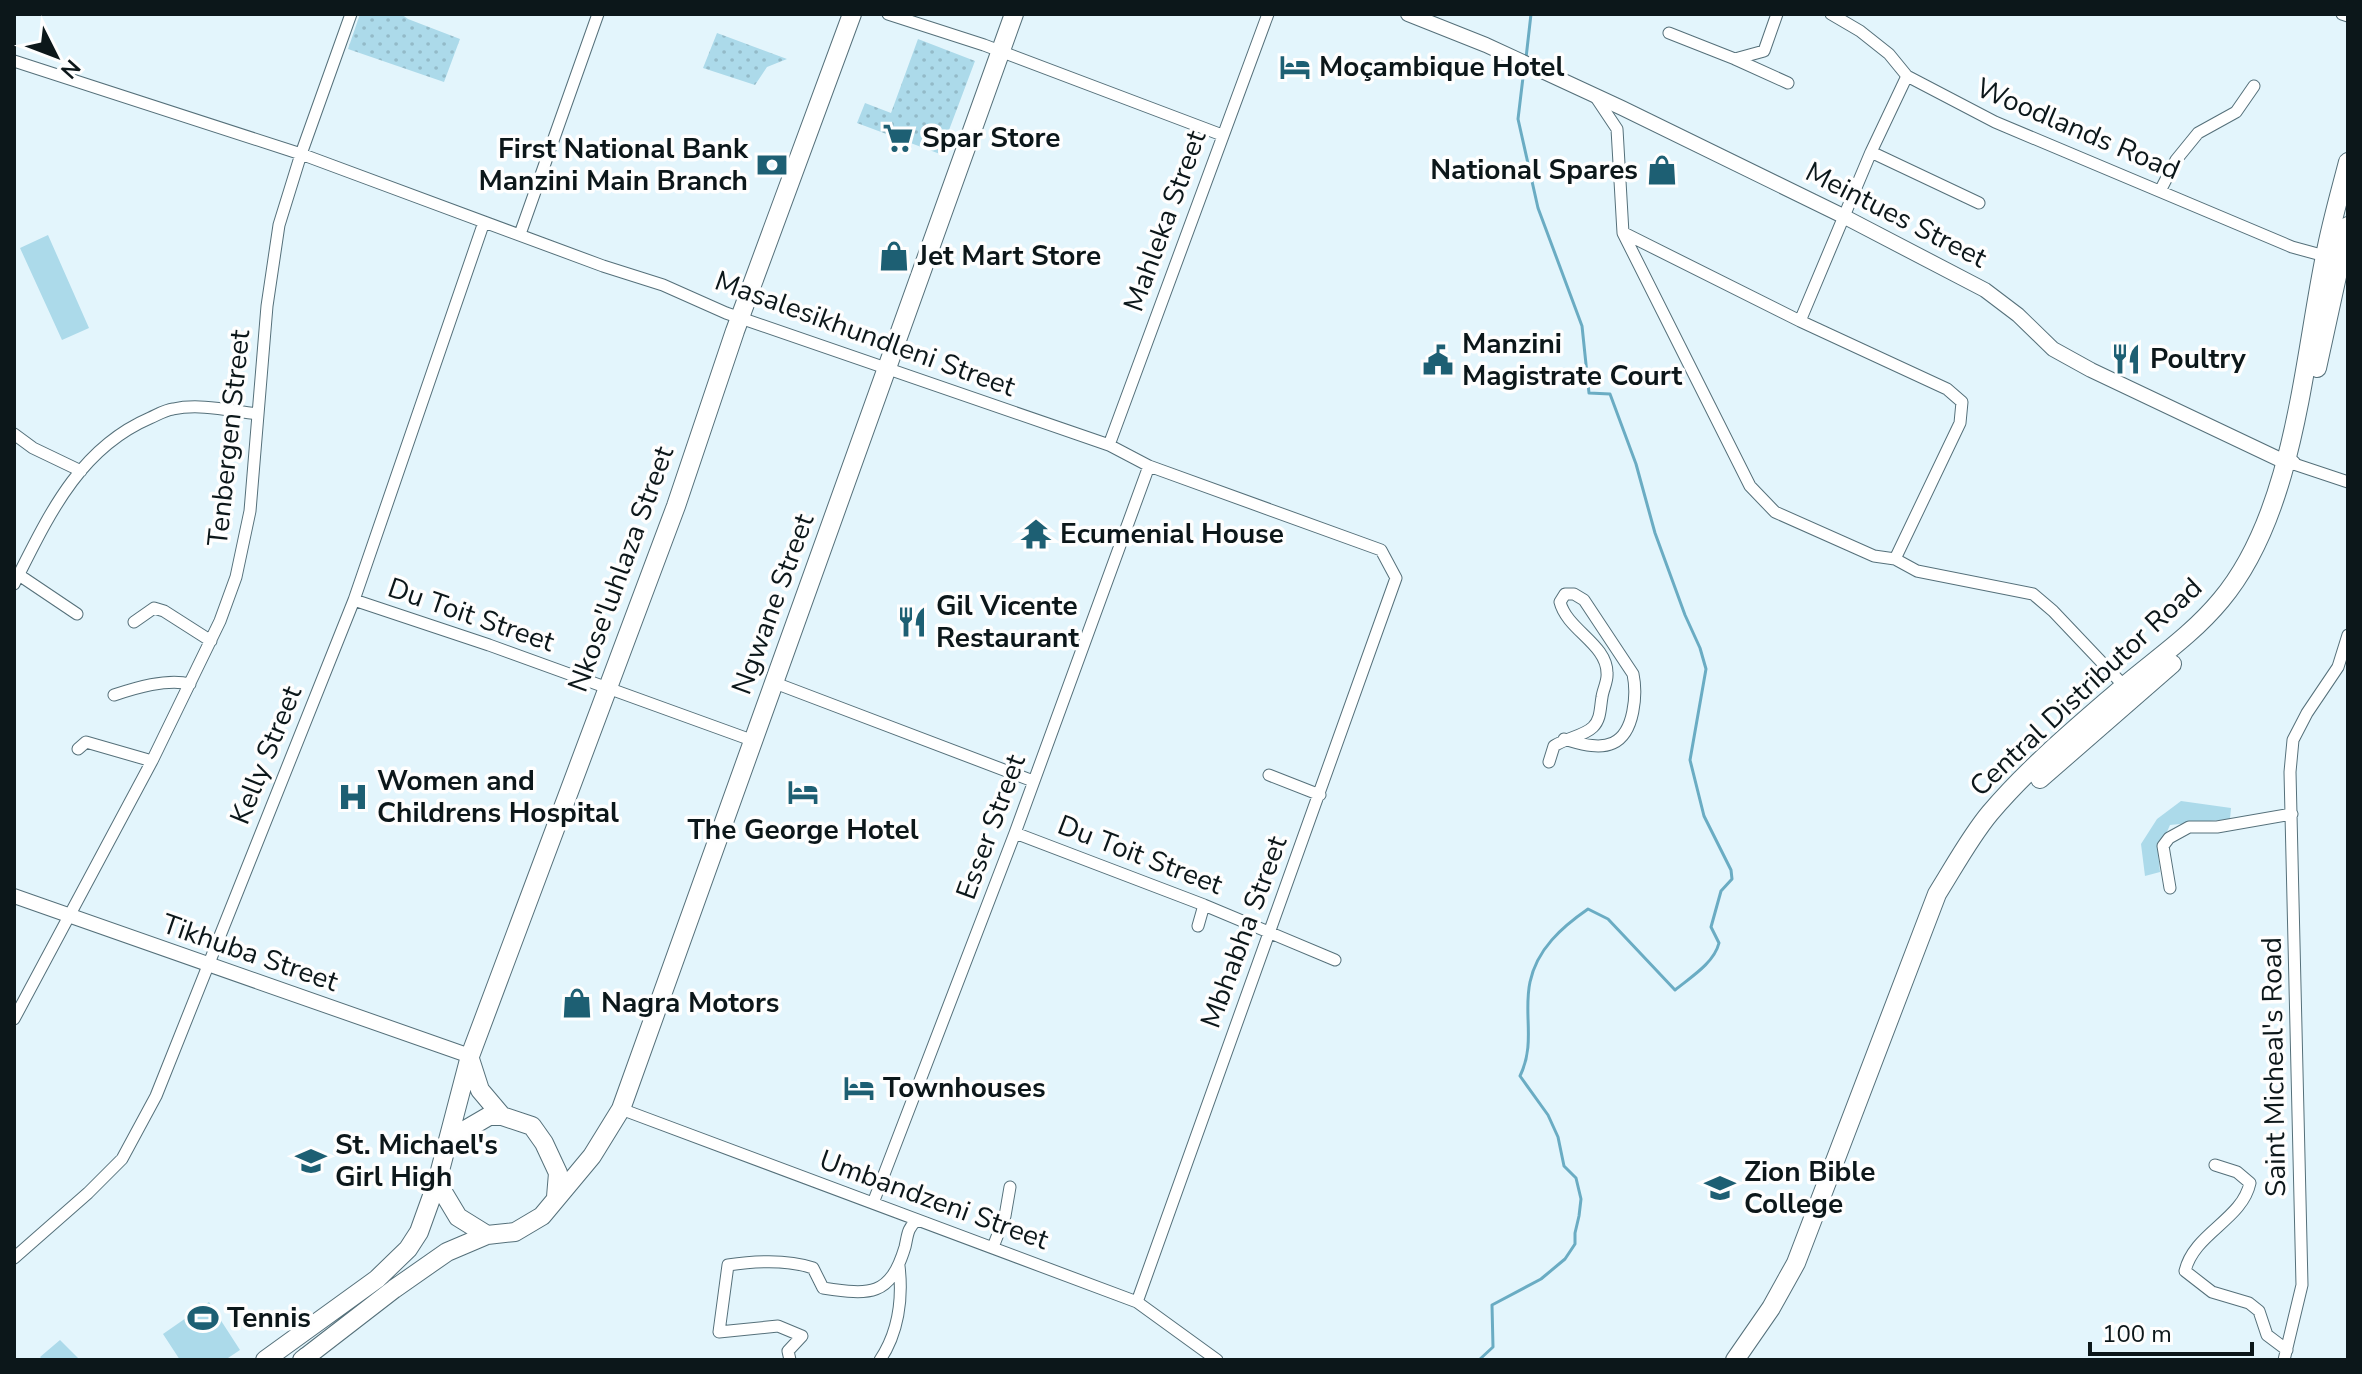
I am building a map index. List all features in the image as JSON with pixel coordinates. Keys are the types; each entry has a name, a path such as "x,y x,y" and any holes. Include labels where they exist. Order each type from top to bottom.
{"main road":[{"name":"Nkose'luhlaza Street","path":"447,1145 470,1056 676,506 741,317 852,14"},
{"name":"Ngwane Street","path":"556,1197 592,1156 621,1109 1014,14"},
{"name":"Central Distributor Road","path":"2289,463 2325,256 2348,162"},
{"name":"Central Distributor Road","path":"1745,1360 1779,1313 1805,1262 1948,892 1997,820 2185,639 2223,599 2249,558 2289,463 2348,226"},
{"name":"Central Distributor Road","path":"1735,1360 1771,1308 1796,1263 1937,894 1990,813 2060,742 2129,691"},
{"path":"470,1056 480,1090 502,1116"},
{"path":"265,1360 397,1262 419,1232 447,1145 476,1122 489,1116 502,1116 532,1126 558,1173 556,1197 542,1216 515,1232 487,1235 447,1252 304,1359"},
{"path":"437,1182 458,1217 487,1235"}],"street":[{"name":"Tenbergen Street","path":"14,1019 152,761 211,641 236,577 250,511 267,306 279,225 351,14"},
{"path":"520,234 598,14"},
{"path":"888,14 984,45 1222,135"},
{"name":"Mahleka Street","path":"1109,445 1268,14"},
{"name":"Meintues Street","path":"1408,14 1486,45 1595,95 1843,216 1985,290 2018,315 2053,349 2078,363 2289,463 2348,482"},
{"path":"1735,59 1764,51 1777,14"},
{"name":"Woodlands Road","path":"1831,14 1860,31 1889,54 1907,76 1995,122 2292,247 2325,256"},
{"path":"2342,14 2348,16"},
{"path":"1669,33 1788,83"},
{"name":"Masalesikhundleni Street","path":"14,61 301,154 603,266 663,285 741,317 1109,445 1149,466 1381,550 1396,578"},
{"path":"1800,321 1843,216 1907,76"},
{"path":"2160,191 2176,160 2198,133 2236,112 2254,86"},
{"path":"1595,95 1617,129 1623,233 1756,493 1775,512 1791,521 1874,556 1895,559 1917,571 2033,594 2129,691"},
{"path":"1871,152 1979,203"},
{"name":"Kelly Street","path":"14,1258 122,1159 156,1096 354,600 484,222"},
{"path":"1623,233 1800,321 1947,389 1962,402 1960,423 1895,559"},
{"path":"77,614 16,579 56,501 96,452 130,427 171,409 205,407 258,414"},
{"path":"14,434 33,448 81,471"},
{"name":"Esser Street","path":"873,1203 1015,833 1149,466"},
{"name":"Mbhabha Street","path":"1137,1302 1396,578"},
{"path":"1549,762 1554,746 1564,739 1591,729 1599,719 1608,671 1604,658 1563,612 1560,602 1565,594 1574,594 1584,600 1633,674 1635,687 1630,720 1625,733 1614,743 1591,746 1564,739"},
{"name":"Du Toit Street","path":"354,600 754,741"},
{"path":"134,622 154,608 164,611 211,641"},
{"name":"Saint Micheal's Road","path":"2286,1355 2302,1285 2290,772 2293,740 2338,667 2348,635"},
{"path":"114,695 170,683 190,684"},
{"name":"Du Toit Street","path":"775,683 1033,781"},
{"path":"78,749 86,742 152,761"},
{"path":"1269,775 1320,795"},
{"path":"2170,888 2163,846 2176,834 2189,827 2217,827 2292,814"},
{"name":"Du Toit Street","path":"1015,833 1204,905 1335,960"},
{"name":"Tikhuba Street","path":"14,896 470,1056"},
{"path":"1198,926 1204,905"},
{"name":"Umbandzeni Street","path":"621,1109 1137,1302 1217,1360"},
{"path":"2215,1165 2237,1172 2250,1183 2247,1194 2237,1209 2199,1246 2185,1271 2212,1292 2249,1303 2259,1311 2267,1335 2286,1355"},
{"path":"993,1247 1005,1216 1010,1187"},
{"path":"790,1360 788,1351 802,1336 778,1326 719,1332 728,1265 800,1263 813,1268 823,1288 869,1291 885,1286 896,1273 908,1228 917,1220"},
{"path":"880,1360 893,1340 901,1286 899,1266"},
{"path":"1192,1341 1203,1360"}],"shaded area":[{"path":"360,14 401,14 460,39 444,82 348,49"},
{"path":"717,33 787,59 767,67 755,85 703,68"},
{"path":"918,39 975,61 940,154 857,123 865,103 891,113"},
{"path":"48,235 89,328 62,340 20,248"},
{"path":"2181,801 2231,808 2230,819 2170,825 2158,852 2160,872 2145,876 2141,844 2157,819"},
{"name":"Tennis","path":"209,1302 240,1350 225,1360 180,1360 163,1334"},
{"path":"60,1340 80,1360 43,1360 40,1357"}],"waterway":[{"path":"1526,58 1531,14"},
{"path":"1479,1360 1493,1347 1492,1305 1541,1279 1565,1259 1575,1244 1581,1199 1576,1178 1564,1166 1558,1137 1548,1115 1520,1076 1527,1052 1528,994 1538,959 1560,931 1588,909 1608,919 1675,990 1701,969 1716,950 1719,943 1711,927 1721,891 1732,879 1731,870 1704,816 1690,760 1706,669 1655,533 1636,464 1610,394 1589,393 1582,326 1538,208 1518,119 1524,69"}],"place":[{"name":"Moçambique Hotel","path":"1295,67"},
{"name":"Spar Store","path":"898,138"},
{"name":"First National Bank Manzini Main Branch","path":"772,165"},
{"name":"National Spares","path":"1662,170"},
{"name":"Jet Mart Store","path":"894,256"},
{"name":"Poultry","path":"2126,359"},
{"name":"Manzini Magistrate Court","path":"1438,360"},
{"name":"Ecumenial House","path":"1036,534"},
{"name":"Gil Vicente Restaurant","path":"912,622"},
{"name":"The George Hotel","path":"803,792"},
{"name":"Women and Childrens Hospital","path":"353,797"},
{"name":"Nagra Motors","path":"577,1003"},
{"name":"Townhouses","path":"859,1088"},
{"name":"St. Michael's Girl High","path":"311,1161"},
{"name":"Zion Bible College","path":"1720,1188"},
{"name":"Tennis","path":"203,1318"}]}
